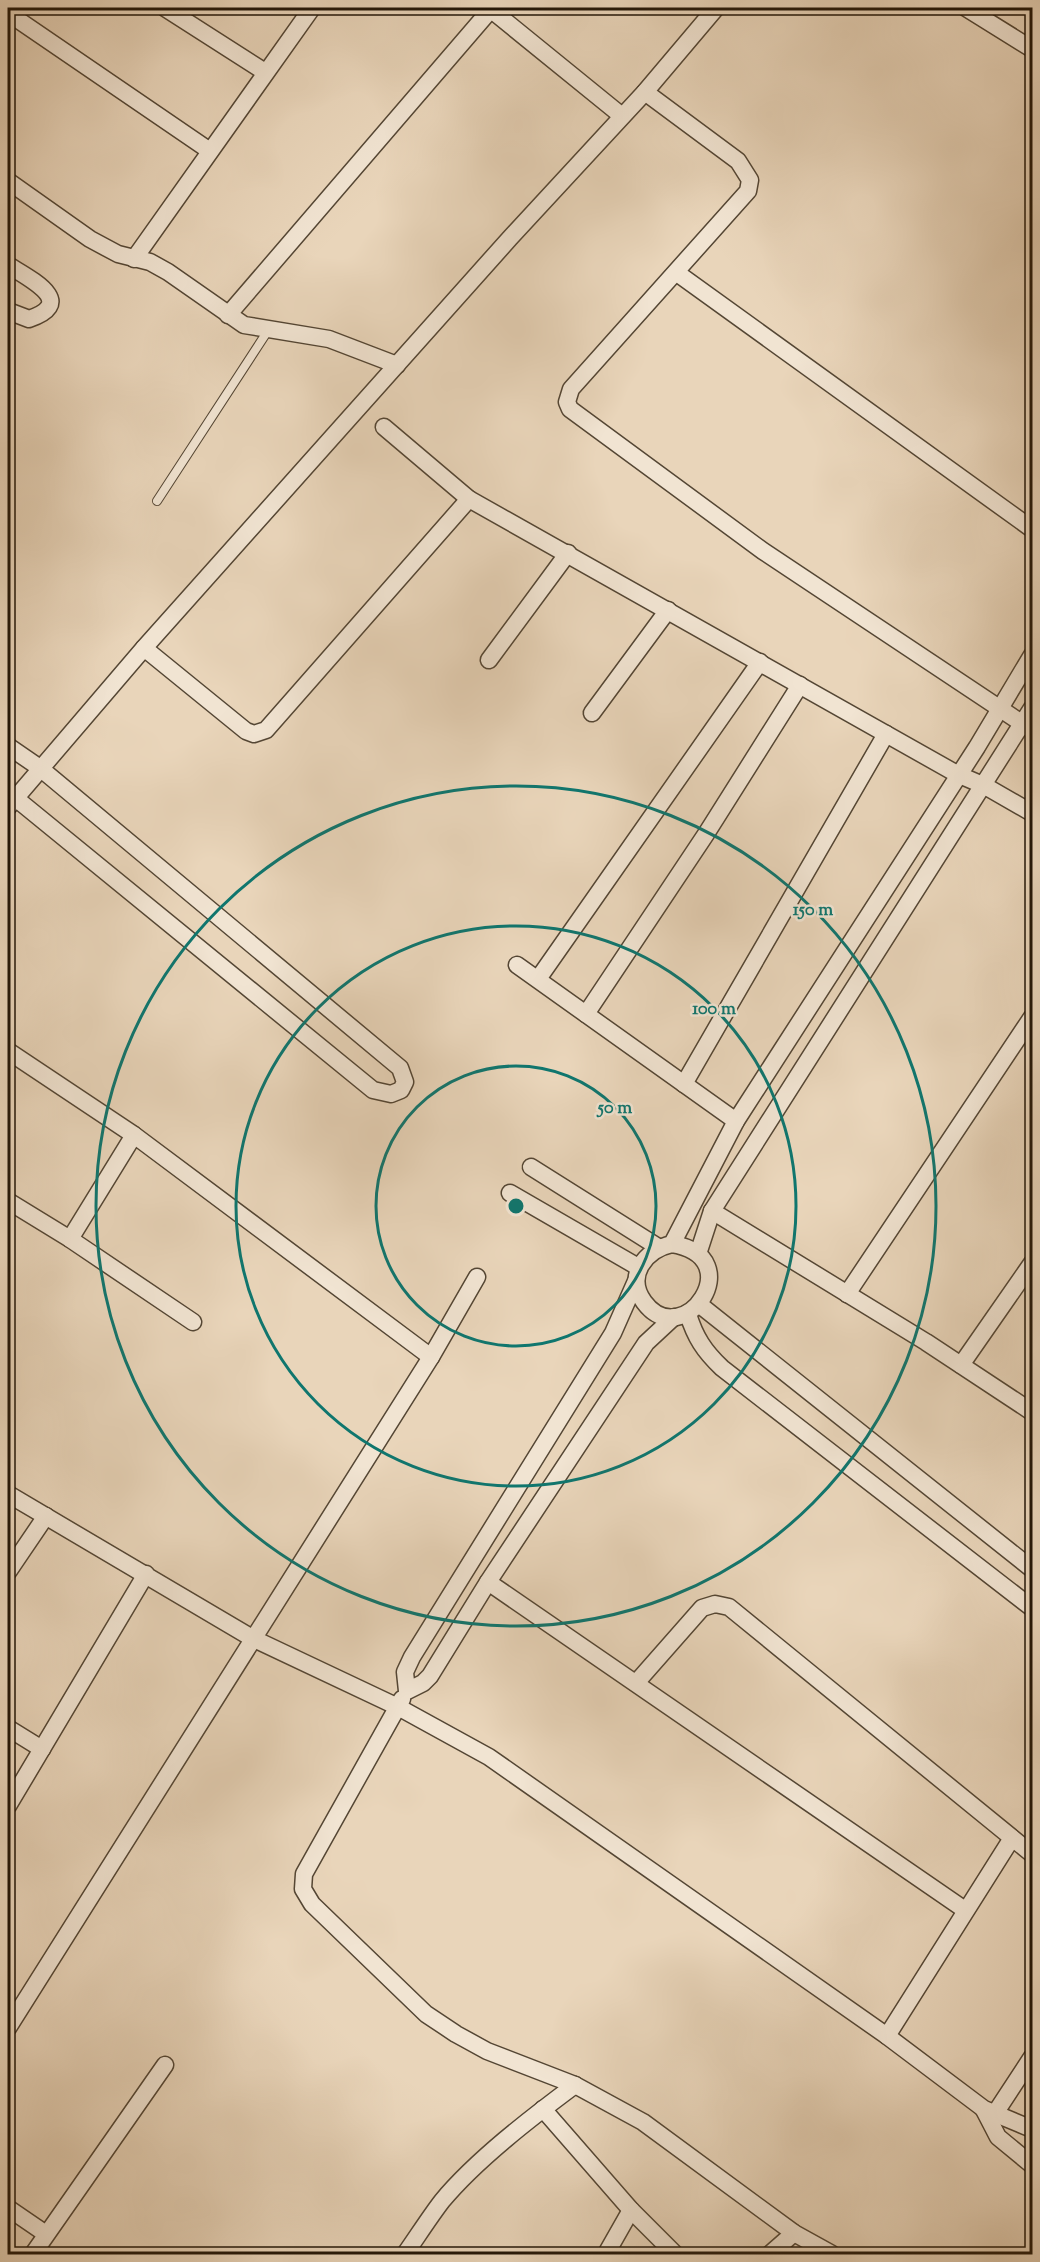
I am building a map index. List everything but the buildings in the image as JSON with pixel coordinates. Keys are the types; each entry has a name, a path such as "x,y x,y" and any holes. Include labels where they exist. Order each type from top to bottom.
{"street":[{"path":"165,8 265,72"},
{"path":"134,259 312,8"},
{"path":"228,315 491,8 622,116"},
{"path":"8,746 40,768 400,1068 405,1082 401,1090 391,1094 374,1090 10,799 40,768 397,365 645,92 716,8"},
{"path":"966,8 1032,49"},
{"path":"8,13 210,151"},
{"path":"645,92 738,161 750,180 748,191 567,395 570,409 763,551 1000,711 1028,727"},
{"path":"8,181 90,238 134,259 150,262 168,272 244,325 304,333 329,339 397,365"},
{"path":"8,264 45,289 50,295 51,304 48,310 29,319 8,311"},
{"path":"677,273 1032,530"},
{"path":"384,427 469,498 957,774 985,786 1032,813"},
{"path":"144,648 246,731 260,733 266,730 469,498"},
{"path":"489,660 567,553"},
{"path":"592,713 668,610"},
{"path":"407,1691 405,1672 412,1657 613,1333 646,1255 665,1245 736,1121 957,774 1000,711 1032,655"},
{"path":"538,980 760,662"},
{"path":"586,1014 706,834 800,685"},
{"path":"698,1254 712,1211 985,786 1028,727 1032,708"},
{"path":"684,1084 886,734"},
{"path":"517,965 736,1121"},
{"path":"847,1294 1032,1017"},
{"path":"8,1051 134,1135 430,1357"},
{"path":"70,1239 134,1135"},
{"path":"531,1167 665,1245 686,1246 698,1254 706,1265 710,1279 707,1293 687,1312 646,1343 488,1582 430,1676 423,1683 407,1691 313,1855 304,1874 303,1889 312,1904 426,2014 487,2051 575,2085 643,2122 794,2233 832,2254"},
{"path":"510,1193 637,1274"},
{"path":"8,1201 70,1239 193,1322"},
{"path":"712,1211 961,1365 1032,1412"},
{"path":"961,1365 1032,1263"},
{"path":"637,1274 639,1295 648,1307 660,1314 687,1312 1032,1569"},
{"path":"8,2028 430,1357 477,1277"},
{"path":"687,1312 694,1336 707,1354 722,1368 1032,1608"},
{"path":"8,1494 252,1638 398,1707 489,1757 887,2036 990,2114 1032,2129"},
{"path":"8,1572 46,1516"},
{"path":"8,1806 146,1574"},
{"path":"488,1582 965,1910"},
{"path":"636,1683 702,1608 715,1604 729,1607 1032,1854"},
{"path":"8,1728 42,1749"},
{"path":"887,2036 1012,1838"},
{"path":"990,2114 1032,2057"},
{"path":"33,2254 165,2065"},
{"path":"405,2254 442,2201 465,2177 543,2109 575,2085"},
{"path":"543,2109 631,2210 675,2254"},
{"path":"990,2114 1007,2147 1032,2165"},
{"path":"8,2208 46,2234"},
{"path":"606,2254 631,2210"},
{"path":"770,2254 794,2233"}],"lane":[{"path":"156,501 269,329"}]}
